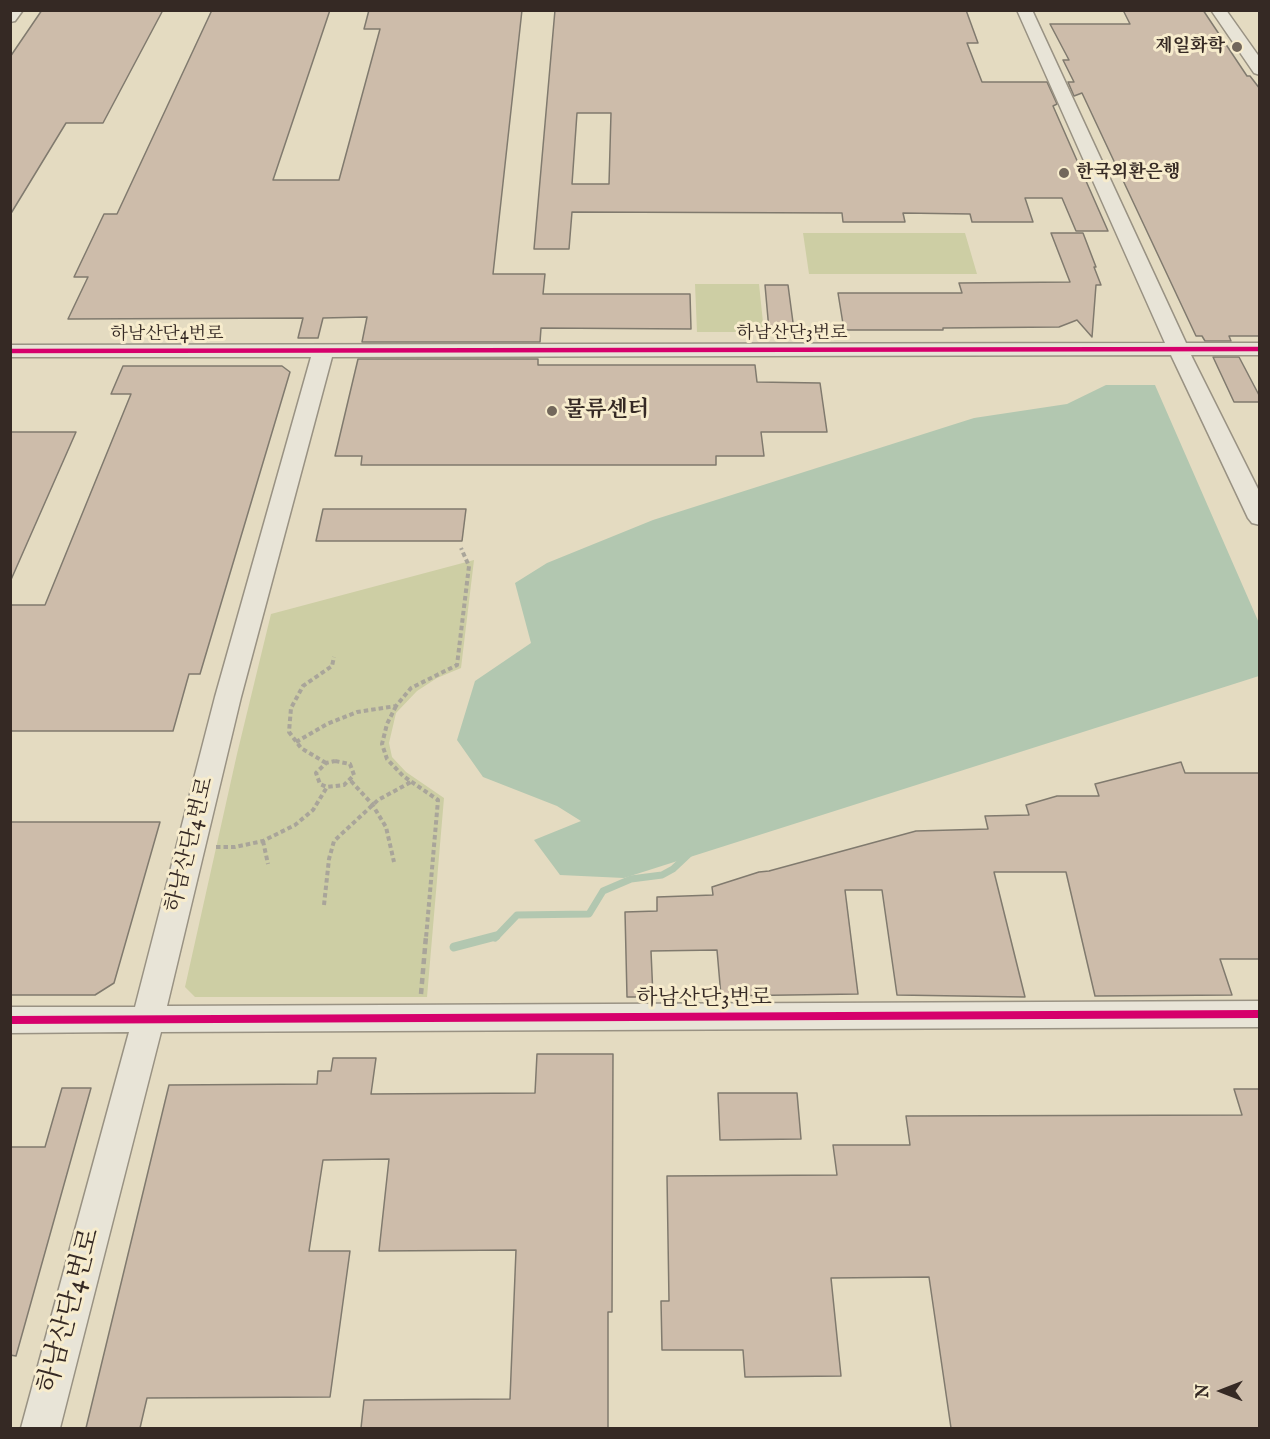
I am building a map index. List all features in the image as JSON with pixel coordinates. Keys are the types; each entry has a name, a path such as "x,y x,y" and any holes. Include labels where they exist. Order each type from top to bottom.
{"street":[{"path":"10,18 16,10"},
{"path":"1024,10 1178,349 1260,518"},
{"path":"1218,10 1260,70"},
{"name":"하남산단3번로","path":"324,349 1260,349"},
{"name":"하남산단4번로","path":"10,351 324,349 228,697 148,1020 40,1428"},
{"name":"하남산단3번로","path":"148,1020 1260,1014"},
{"path":"10,1020 148,1020"}],"path":[{"path":"419,1018 438,800 411,782 387,759 382,744 387,723 396,706 411,688 458,665 469,566 461,548"},
{"path":"326,763 301,748 289,732 291,708 303,686 332,666 334,657"},
{"path":"296,742 327,723 357,712 396,706"},
{"path":"335,761 350,764 354,775 351,781 336,787 327,787 316,779 316,773 326,763 335,761"},
{"path":"351,781 372,804 386,827 394,862"},
{"path":"324,905 329,859 334,841 372,804 411,782"},
{"path":"191,848 235,847 263,841 295,825 313,810 327,787"},
{"path":"263,841 268,864"}],"shaded area":[{"path":"803,233 965,233 977,274 809,274"},
{"path":"695,284 759,284 764,332 697,332"},
{"path":"1106,385 1155,385 1259,623 1259,676 624,878 560,875 534,840 581,821 557,806 483,777 457,740 475,681 531,643 515,583 547,563 653,520 974,418 1067,404"},
{"path":"474,560 461,668 437,678 417,691 396,713 389,743 392,757 406,772 444,798 427,997 195,997 185,987 271,614"}],"building":[{"path":"42,10 163,10 103,123 66,123 10,215 10,57"},
{"path":"212,10 330,10 273,180 339,180 380,29 364,29 369,10 522,10 493,274 545,274 543,294 690,294 691,329 541,328 540,342 362,342 367,317 323,318 318,338 298,338 303,318 68,319 88,277 74,277 104,214 117,214"},
{"path":"555,10 966,10 978,43 967,43 982,82 1047,82 1057,104 1053,106 1108,231 1076,231 1062,198 1025,198 1033,222 972,222 970,214 903,213 905,222 843,222 842,213 572,212 569,249 534,249","holes":["577,113 611,113 609,184 572,184"]},
{"path":"1123,10 1203,10 1247,76 1250,76 1260,89 1260,336 1229,336 1231,341 1205,341 1202,336 1196,336 1082,93 1074,96 1068,82 1074,82 1063,60 1069,60 1050,24 1130,24"},
{"path":"1051,233 1083,233 1101,285 1096,285 1092,337 1077,320 1059,327 844,330 838,293 962,293 959,283 1070,282"},
{"path":"765,285 788,285 794,330 769,330"},
{"path":"1213,357 1239,357 1260,397 1260,402 1234,402"},
{"name":"물류센터","path":"358,359 538,359 538,365 755,365 757,382 820,383 827,432 761,432 764,456 716,456 716,465 361,465 362,456 335,456"},
{"path":"123,366 282,366 290,372 200,674 189,674 173,731 10,731 10,605 45,605 131,394 111,394"},
{"path":"10,432 76,432 10,582"},
{"path":"323,509 466,509 462,541 316,541"},
{"path":"1181,762 1185,773 1260,773 1260,959 1220,959 1232,995 1095,996 1066,872 994,872 1025,997 897,995 882,890 845,890 858,994 721,996 717,950 651,951 653,997 627,997 625,912 657,911 657,897 713,895 712,887 759,872 916,831 988,829 985,816 1029,815 1026,805 1057,796 1099,796 1095,784"},
{"path":"10,822 160,822 114,983 95,995 10,995"},
{"path":"537,1054 613,1054 612,1312 608,1312 608,1428 361,1428 364,1400 510,1399 516,1250 379,1251 389,1159 323,1160 309,1251 350,1251 330,1397 147,1398 140,1428 86,1428 169,1085 317,1084 318,1071 331,1071 333,1058 376,1058 371,1094 535,1093"},
{"path":"62,1088 91,1088 16,1356 10,1355 10,1147 45,1147"},
{"path":"1234,1089 1260,1089 1260,1428 951,1428 929,1277 831,1278 841,1376 745,1377 743,1350 662,1350 661,1301 669,1301 667,1176 837,1175 833,1145 910,1145 906,1116 1242,1115"},
{"path":"718,1093 797,1093 801,1139 720,1140"}],"waterway":[{"path":"495,938 517,915 589,914 603,891 631,879 662,875 673,869 690,853"},
{"path":"454,947 496,936"}],"cycle path":[{"path":"10,351 1260,349"},
{"path":"10,1020 1260,1014"}],"place":[{"name":"제일화학","path":"1237,47"},
{"name":"한국외환은행","path":"1064,173"},
{"name":"물류센터","path":"552,411"}]}
